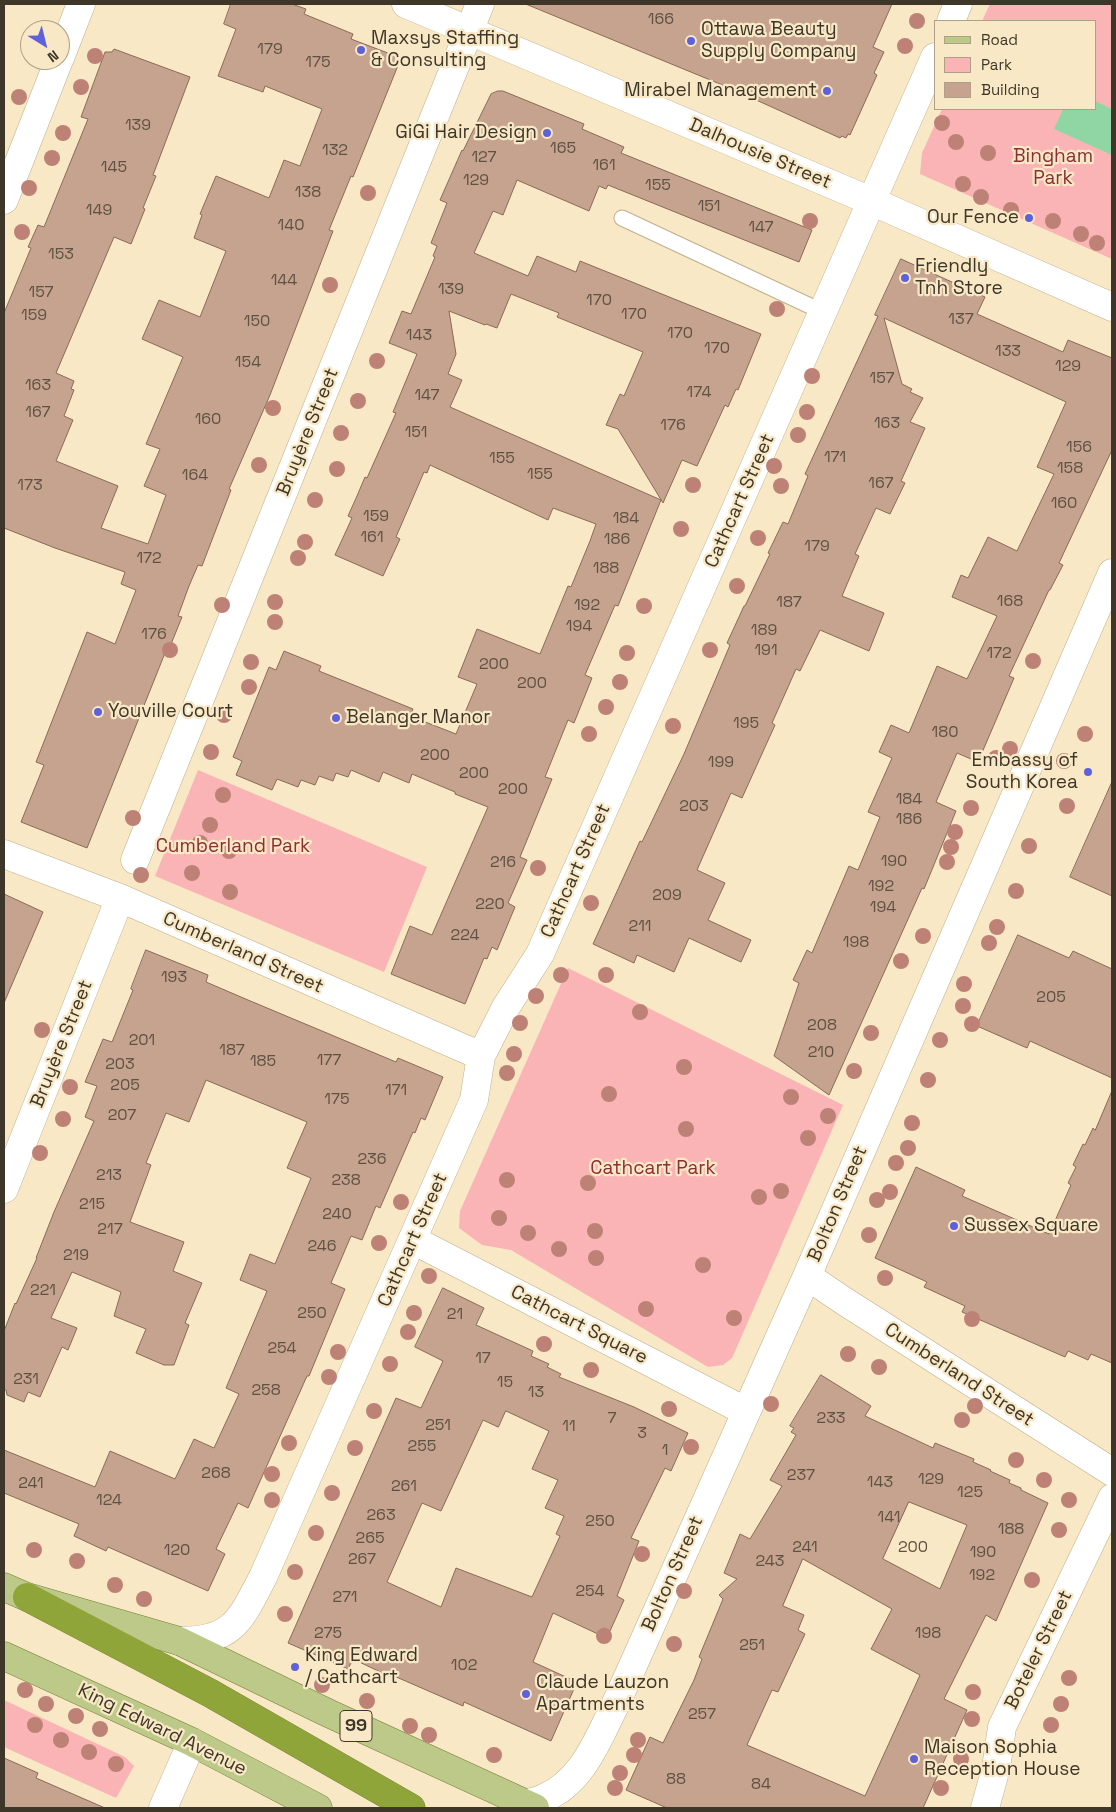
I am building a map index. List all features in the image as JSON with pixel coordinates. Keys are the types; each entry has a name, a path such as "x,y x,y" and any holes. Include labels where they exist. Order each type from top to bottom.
{"highway":[{"path":"15,1592 210,1693 411,1808"}],"main road":[{"name":"99","path":"15,1592 179,1641 328,1713 530,1806"},
{"name":"King Edward Avenue","path":"4,1656 192,1742 318,1808"}],"street":[{"path":"70,33 81,4"},
{"name":"Dalhousie Street","path":"406,4 871,201 1112,307"},
{"name":"Bruyère Street","path":"135,860 480,4"},
{"path":"951,20 958,4"},
{"name":"Cathcart Street","path":"179,1641 200,1641 215,1637 228,1629 244,1614 263,1577 474,1100 481,1056 506,1007 540,954 934,60"},
{"path":"4,200 56,70"},
{"name":"Bolton Street","path":"530,1806 561,1788 588,1758 618,1699 745,1411 807,1276 1112,573"},
{"name":"Cumberland Street","path":"4,854 120,898 481,1056"},
{"name":"Bruyère Street","path":"4,1189 120,898"},
{"name":"Cathcart Square","path":"413,1240 745,1411"},
{"name":"Cumberland Street","path":"807,1276 868,1317 1112,1472"},
{"name":"Boteler Street","path":"985,1808 996,1768 1002,1727 1112,1498"},
{"path":"163,1808 192,1742"}],"lane":[{"path":"622,218 823,312"}],"green space":[{"name":"Bingham Park","path":"990,4 1112,4 1112,259 920,174 922,153 942,110 1096,110 1096,20 982,20"},
{"name":"Cumberland Park","path":"198,770 427,867 384,972 155,876"},
{"name":"Cathcart Park","path":"568,968 843,1105 732,1358 723,1365 708,1367 511,1250 482,1245 459,1228 460,1211"},
{"path":"4,1700 125,1757 134,1766 116,1798 4,1747"}],"shaded area":[{"path":"1096,101 1112,109 1112,155 1054,129 1063,110 1096,110"}],"building":[{"path":"231,4 292,4 306,9 304,14 353,34 351,39 401,58 353,177 351,176 329,230 333,231 270,395 229,489 231,490 202,566 198,565 189,586 178,616 182,617 167,654 165,653 87,848 21,822 44,765 36,762 87,632 115,644 136,590 121,584 125,572 4,528 4,313 31,248 28,247 38,225 44,227 88,119 81,117 105,52 112,52 114,49 190,77 153,175 156,176 131,244 114,237 56,373 74,381 71,389 74,390 64,416 73,420 56,461 118,486 101,528 148,544 166,495 144,486 160,449 146,444 183,357 142,339 159,300 200,317 226,251 194,238 202,215 200,214 216,176 269,198 284,160 300,166 322,109 265,86 263,92 218,76 236,29 224,24"},
{"path":"526,4 892,4 873,47 884,52 874,73 877,75 850,135 848,134 846,138 842,136 840,138 732,89"},
{"path":"503,91 584,124 582,129 624,147 621,153 812,230 799,262 608,185 606,189 599,186 589,211 517,180 503,215 493,211 474,253 528,276 537,256 576,272 580,261 761,334 738,390 736,389 728,407 725,405 697,466 682,460 663,503 618,429 606,425 620,394 624,396 643,352 557,317 559,313 511,294 497,328 449,311 456,354 448,374 462,380 450,407 661,500 618,606 615,605 585,675 592,678 574,723 568,720 545,777 552,779 520,857 527,860 508,903 515,907 497,950 492,947 487,959 484,958 465,1004 391,974 410,926 432,935 488,807 412,774 409,783 383,772 379,782 351,770 348,777 336,773 333,781 319,776 315,785 301,780 298,787 277,779 272,790 236,775 242,761 233,757 269,667 276,670 284,651 321,666 319,671 413,709 410,716 456,734 477,684 458,677 477,629 540,654 568,586 571,587 590,541 596,524 553,508 548,520 430,465 427,473 424,472 396,537 400,539 383,576 335,555 352,518 348,516 396,413 393,412 417,354 389,343 402,311 411,314 435,257 433,256 437,246 431,243 447,203 440,200 462,150 491,94"},
{"path":"901,259 985,297 977,314 1063,352 1068,340 1112,358 1112,450 1059,563 1063,565 1049,590 1009,676 1014,678 978,762 957,753 936,802 956,811 924,889 922,888 829,1095 774,1056 799,983 793,980 807,950 812,953 849,866 858,870 880,817 868,812 892,758 879,752 891,725 909,733 937,666 967,679 997,616 952,597 961,575 968,578 988,537 1017,551 1054,474 1037,467 1066,402 884,318 902,384 912,389 910,392 923,398 910,422 925,428 901,481 905,483 890,514 876,508 855,554 859,556 842,596 884,613 869,651 820,630 800,671 796,669 772,723 775,725 742,798 731,793 697,870 725,883 708,920 751,940 741,962 689,938 674,972 637,955 634,963 593,944 640,841 642,842 684,754 730,645 727,643 770,554 768,553 783,522 788,524 808,476 805,474 878,316 875,315"},
{"path":"1112,782 1112,896 1070,877"},
{"path":"4,894 43,912 4,1003"},
{"path":"1018,935 1069,958 1073,951 1112,969 1112,1078 1030,1041 1027,1048 977,1026"},
{"path":"146,950 208,975 206,982 248,1000 396,1062 398,1058 443,1077 425,1120 421,1118 415,1133 413,1132 380,1208 376,1206 362,1240 351,1236 331,1283 345,1289 309,1376 307,1376 248,1508 238,1503 216,1549 225,1554 208,1591 108,1547 106,1551 74,1536 79,1524 4,1493 4,1450 95,1487 110,1451 175,1479 194,1439 214,1448 239,1394 226,1388 267,1291 240,1280 250,1254 275,1264 311,1178 287,1168 307,1122 206,1080 189,1122 166,1113 146,1163 151,1165 130,1222 184,1242 173,1271 202,1283 185,1323 189,1325 174,1365 164,1365 136,1353 146,1329 114,1316 121,1292 72,1272 51,1318 77,1328 68,1350 62,1347 40,1397 28,1392 24,1402 7,1395 4,1389 4,1331 15,1303 37,1258 54,1212 94,1121 85,1117 97,1086 85,1082 103,1039 112,1042 133,990 131,989"},
{"name":"Sussex Square","path":"1112,1091 1112,1363 1091,1354 1088,1360 1068,1351 1065,1357 962,1312 965,1306 924,1287 927,1282 875,1258 916,1167 965,1190 962,1196 1049,1234 1071,1185 1068,1183 1076,1167 1073,1165 1093,1128 1095,1130"},
{"path":"443,1288 484,1308 476,1325 533,1351 531,1356 549,1364 547,1367 561,1374 559,1377 634,1407 688,1433 671,1471 665,1468 631,1538 639,1541 617,1596 624,1600 610,1631 604,1628 600,1635 553,1613 533,1662 577,1682 551,1741 464,1702 463,1706 394,1676 393,1678 353,1659 348,1669 288,1643 396,1398 421,1408 443,1361 415,1347","holes":["506,1411 549,1431 532,1469 558,1480 545,1508 564,1516 556,1534 560,1536 532,1597 456,1568 441,1607 387,1582 422,1503 441,1511 483,1420 498,1427"]},
{"path":"821,1375 871,1406 865,1416 933,1448 935,1443 974,1459 973,1462 1010,1480 1009,1483 1048,1503 996,1621 986,1615 944,1699 967,1710 923,1808 667,1808 626,1790 650,1737 663,1743 694,1680 702,1659 699,1657 723,1599 719,1595 737,1579 724,1573 740,1534 750,1539 782,1486 770,1480 796,1435 791,1432 794,1428 790,1426","holes":["909,1502 967,1525 940,1589 883,1559","803,1559 892,1609 871,1649 920,1675 865,1796 747,1745 772,1690 778,1692 805,1634 798,1630 804,1615 783,1606"]},
{"path":"4,1758 38,1773 36,1778 105,1808 4,1808"}],"place":[{"name":"Ottawa Beauty Supply Company","path":"691,41"},
{"name":"Maxsys Staffing & Consulting","path":"361,50"},
{"name":"Mirabel Management","path":"827,91"},
{"name":"GiGi Hair Design","path":"547,133"},
{"name":"Our Fence","path":"1029,218"},
{"name":"Friendly Tnh Store","path":"905,278"},
{"name":"Youville Court","path":"98,712"},
{"name":"Belanger Manor","path":"336,718"},
{"name":"Embassy of South Korea","path":"1088,772"},
{"name":"Sussex Square","path":"954,1226"},
{"name":"King Edward / Cathcart","path":"295,1667"},
{"name":"Claude Lauzon Apartments","path":"526,1694"},
{"name":"Maison Sophia Reception House","path":"914,1759"}]}
